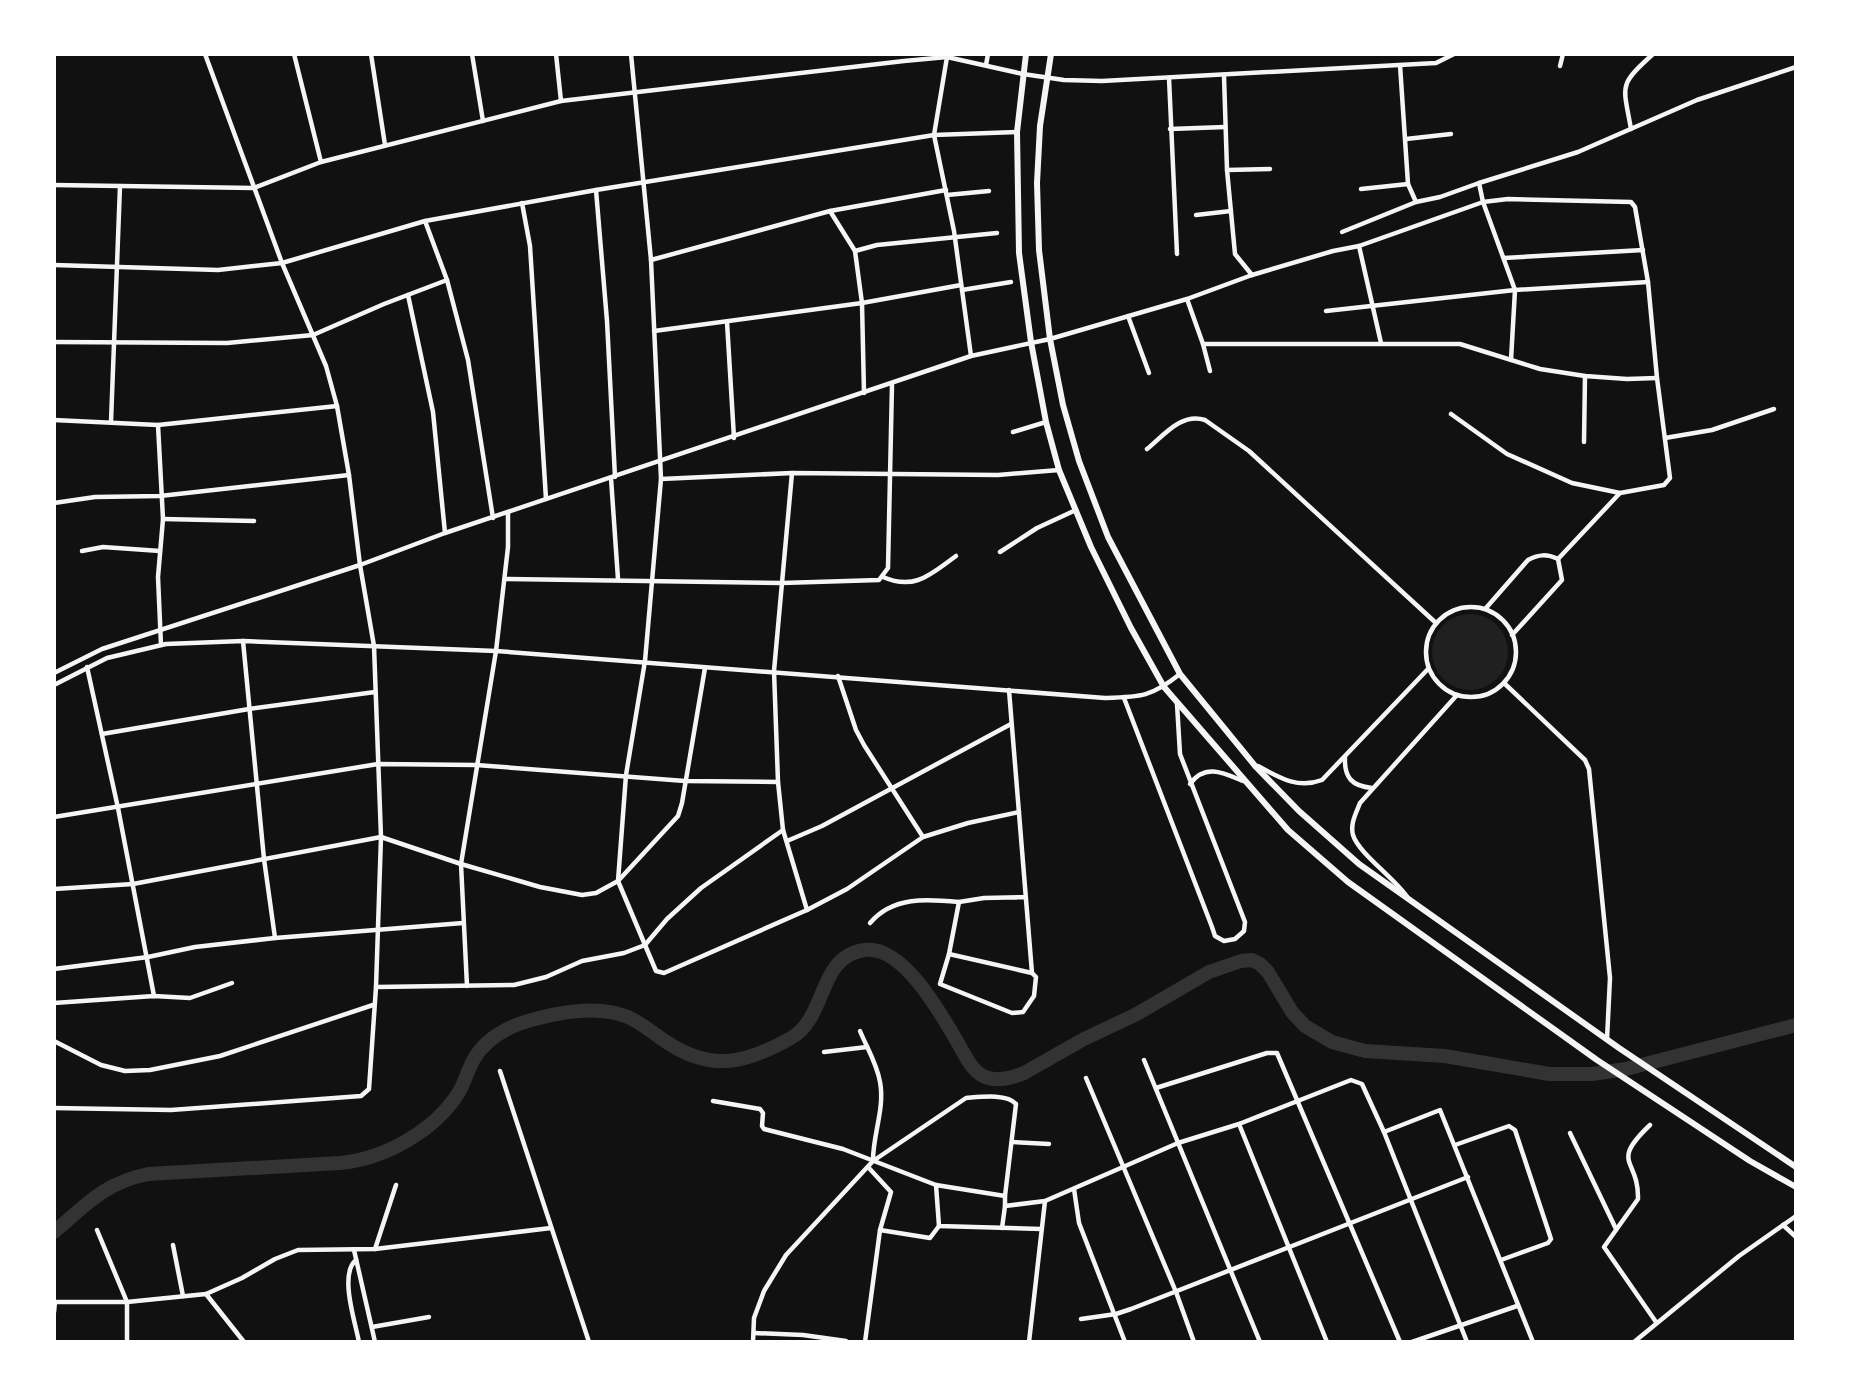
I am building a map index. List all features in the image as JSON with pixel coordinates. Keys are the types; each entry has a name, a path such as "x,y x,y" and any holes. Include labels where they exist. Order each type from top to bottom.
{"main road":[{"path":"1026,54 1017,132 1019,253 1031,342 1046,422 1059,470 1091,547 1164,687 1288,830 1348,882 1597,1060 1750,1161 1796,1187"},
{"path":"1051,54 1040,126 1037,183 1039,250 1050,339 1063,405 1072,438 1108,537 1180,674 1253,764 1299,811 1359,864 1619,1048 1796,1167"}],"street":[{"path":"54,1108 184,1109 361,1097 369,1089 376,987 380,838 378,764 374,646 360,565 349,475 337,406 326,366 282,263 205,54"},
{"path":"294,54 321,162"},
{"path":"371,54 386,145"},
{"path":"472,54 483,121"},
{"path":"556,54 561,101"},
{"path":"631,54 651,260 661,478 645,661 626,775 618,881 656,971 664,973 807,910 847,888 923,837 968,823 1019,812"},
{"path":"986,65 988,54"},
{"path":"54,185 254,188 321,162 561,101 947,56 1023,74 1102,81 1436,63 1454,54"},
{"path":"1560,66 1563,54"},
{"path":"1631,129 1625,86 1628,77 1653,54"},
{"path":"947,56 934,135 955,239 971,356"},
{"path":"1400,65 1408,184 1416,202"},
{"path":"1342,232 1416,202 1440,197 1577,152 1697,100 1796,67"},
{"path":"1224,76 1227,170 1236,258 1252,275"},
{"path":"1168,78 1177,254"},
{"path":"1170,128 1225,127"},
{"path":"54,265 218,270 282,263 425,221 643,181 934,135 1017,132"},
{"path":"1406,139 1451,134"},
{"path":"1227,170 1270,169"},
{"path":"1479,183 1483,202 1516,289 1511,360"},
{"path":"1360,189 1408,184"},
{"path":"111,422 120,186"},
{"path":"596,190 607,321 618,579"},
{"path":"651,260 830,211 947,192 989,191"},
{"path":"54,673 102,649 360,565 445,533 734,438 971,356 1050,339 1187,299 1252,275 1359,246 1483,202 1508,199 1631,202 1635,207 1648,282 1670,478 1664,485 1619,493 1572,483 1507,454 1451,414"},
{"path":"522,204 530,246 546,499"},
{"path":"830,211 855,251 862,303 864,393"},
{"path":"1196,215 1231,211"},
{"path":"425,221 447,280 467,360 493,518"},
{"path":"855,251 877,246 997,233"},
{"path":"1359,246 1381,343"},
{"path":"1504,258 1643,250"},
{"path":"54,342 227,343 313,335 447,280"},
{"path":"654,331 1012,282"},
{"path":"1326,311 1516,289 1648,282"},
{"path":"408,295 433,412 445,533"},
{"path":"1187,299 1210,371"},
{"path":"1128,316 1149,373"},
{"path":"727,322 734,438"},
{"path":"1203,344 1461,344 1540,369 1585,376 1657,378"},
{"path":"1584,442 1585,376"},
{"path":"883,577 888,568 892,384"},
{"path":"54,420 158,425 337,406"},
{"path":"1665,438 1712,430 1774,408"},
{"path":"1147,449 1184,419 1205,420 1250,451 1436,624"},
{"path":"1013,432 1046,422"},
{"path":"158,425 163,519 158,578 164,644"},
{"path":"661,478 792,473 998,475 1059,470"},
{"path":"792,473 774,671 778,782 783,830 807,910"},
{"path":"54,503 94,497 160,496 349,475"},
{"path":"1558,559 1619,493"},
{"path":"1000,552 1037,528 1076,509"},
{"path":"467,986 461,864 496,651 505,579 508,513"},
{"path":"163,519 254,521"},
{"path":"82,551 103,547 160,551"},
{"path":"1486,609 1528,560 1535,556 1549,555 1558,559"},
{"path":"505,579 782,583 870,581 883,577 896,582 911,583 927,577 956,556"},
{"path":"1512,635 1562,580 1558,559"},
{"path":"1471,606 1486,609 1499,616 1512,635 1516,657 1512,671 1504,683 1492,692 1478,697 1449,692 1437,683 1428,668 1425,657 1426,642 1443,616 1456,609 1471,606"},
{"path":"54,685 107,658 164,644 243,641 496,651 1105,698 1148,695 1180,674"},
{"path":"243,641 264,859 275,938"},
{"path":"87,667 155,996"},
{"path":"54,888 133,884 380,838 461,864 569,893 596,893 618,881 678,816 705,668"},
{"path":"1253,764 1296,784 1310,785 1322,780 1428,668"},
{"path":"838,676 856,730 923,837"},
{"path":"1504,683 1585,760 1589,769 1609,978 1607,1039"},
{"path":"1009,690 1032,973"},
{"path":"102,734 249,709 375,692"},
{"path":"1410,901 1399,884 1361,848 1353,834 1353,819 1360,803 1372,788 1457,695"},
{"path":"1124,698 1215,936 1224,941 1235,939 1244,931 1245,922 1180,754 1177,704"},
{"path":"787,841 822,826 1011,724"},
{"path":"1345,756 1348,778 1354,784 1372,788"},
{"path":"54,817 378,764 476,765 685,781 778,782"},
{"path":"1190,785 1195,778 1210,771 1219,771 1243,781"},
{"path":"376,987 514,985 546,977 582,961 624,953 645,945 667,919 701,888 783,830"},
{"path":"870,923 877,914 911,900 959,902 984,898 1025,897"},
{"path":"949,954 1032,973 1036,977 1034,996 1023,1012 1012,1013 940,984 959,902"},
{"path":"54,969 148,957 195,947 275,938 463,923"},
{"path":"54,1003 155,996 190,998 232,983"},
{"path":"54,1041 101,1065 125,1071 150,1069 220,1056 374,1005"},
{"path":"860,1031 881,1083 873,1161"},
{"path":"824,1052 867,1047"},
{"path":"1156,1088 1274,1051 1279,1055 1400,1342"},
{"path":"1144,1060 1260,1342"},
{"path":"500,1071 589,1342"},
{"path":"1086,1078 1121,1167 1176,1292 1194,1342"},
{"path":"1005,1206 1045,1201 1178,1143 1239,1124 1352,1080 1358,1081 1362,1084 1384,1132 1467,1342"},
{"path":"753,1342 754,1318 764,1291 786,1255 873,1161 966,1098 982,1096 1012,1099 1016,1107 1002,1228"},
{"path":"713,1101 760,1109 764,1129 842,1149 936,1185 1005,1196"},
{"path":"1384,1132 1438,1110 1442,1114 1533,1342"},
{"path":"1239,1124 1327,1342"},
{"path":"1650,1125 1630,1145 1628,1153 1638,1199 1604,1247 1656,1322"},
{"path":"1455,1145 1508,1126 1515,1130 1551,1239 1548,1243 1501,1260"},
{"path":"1570,1133 1616,1229"},
{"path":"1012,1142 1049,1144"},
{"path":"865,1342 880,1230 891,1192 868,1167"},
{"path":"1081,1320 1116,1314 1176,1292 1231,1268 1468,1177"},
{"path":"375,1249 396,1185"},
{"path":"880,1230 930,1238 939,1226 936,1185"},
{"path":"1074,1189 1079,1223 1125,1342"},
{"path":"1029,1342 1045,1201"},
{"path":"1634,1342 1739,1256 1796,1216"},
{"path":"1783,1225 1796,1237"},
{"path":"939,1226 1041,1229"},
{"path":"54,1312 54,1302 127,1302 206,1294 298,1250 375,1249 551,1228"},
{"path":"97,1230 127,1302 127,1342"},
{"path":"173,1245 183,1296"},
{"path":"354,1250 375,1342"},
{"path":"356,1260 348,1271 348,1287 359,1342"},
{"path":"206,1294 244,1342"},
{"path":"1412,1342 1517,1306"},
{"path":"372,1327 429,1317"},
{"path":"754,1333 803,1335 846,1341"}],"shaded area":[{"path":"1470,614 1484,617 1497,625 1505,638 1508,652 1505,666 1497,679 1484,687 1470,690 1456,687 1443,679 1435,666 1432,652 1435,638 1443,625 1456,617"}],"waterway":[{"path":"54,1232 107,1189 148,1174 340,1163 374,1156 391,1149 422,1131 449,1106 461,1088 474,1059 486,1043 511,1027 539,1018 560,1013 606,1012 628,1017 668,1043 700,1058 730,1061 759,1053 791,1038 803,1028 838,963 865,950 879,951 907,970 942,1016 971,1066 983,1076 993,1079 1024,1073 1084,1039 1135,1015 1209,972 1252,960 1268,972 1292,1012 1305,1026 1332,1042 1365,1051 1445,1056 1549,1074 1592,1074 1626,1069 1796,1025"}]}
